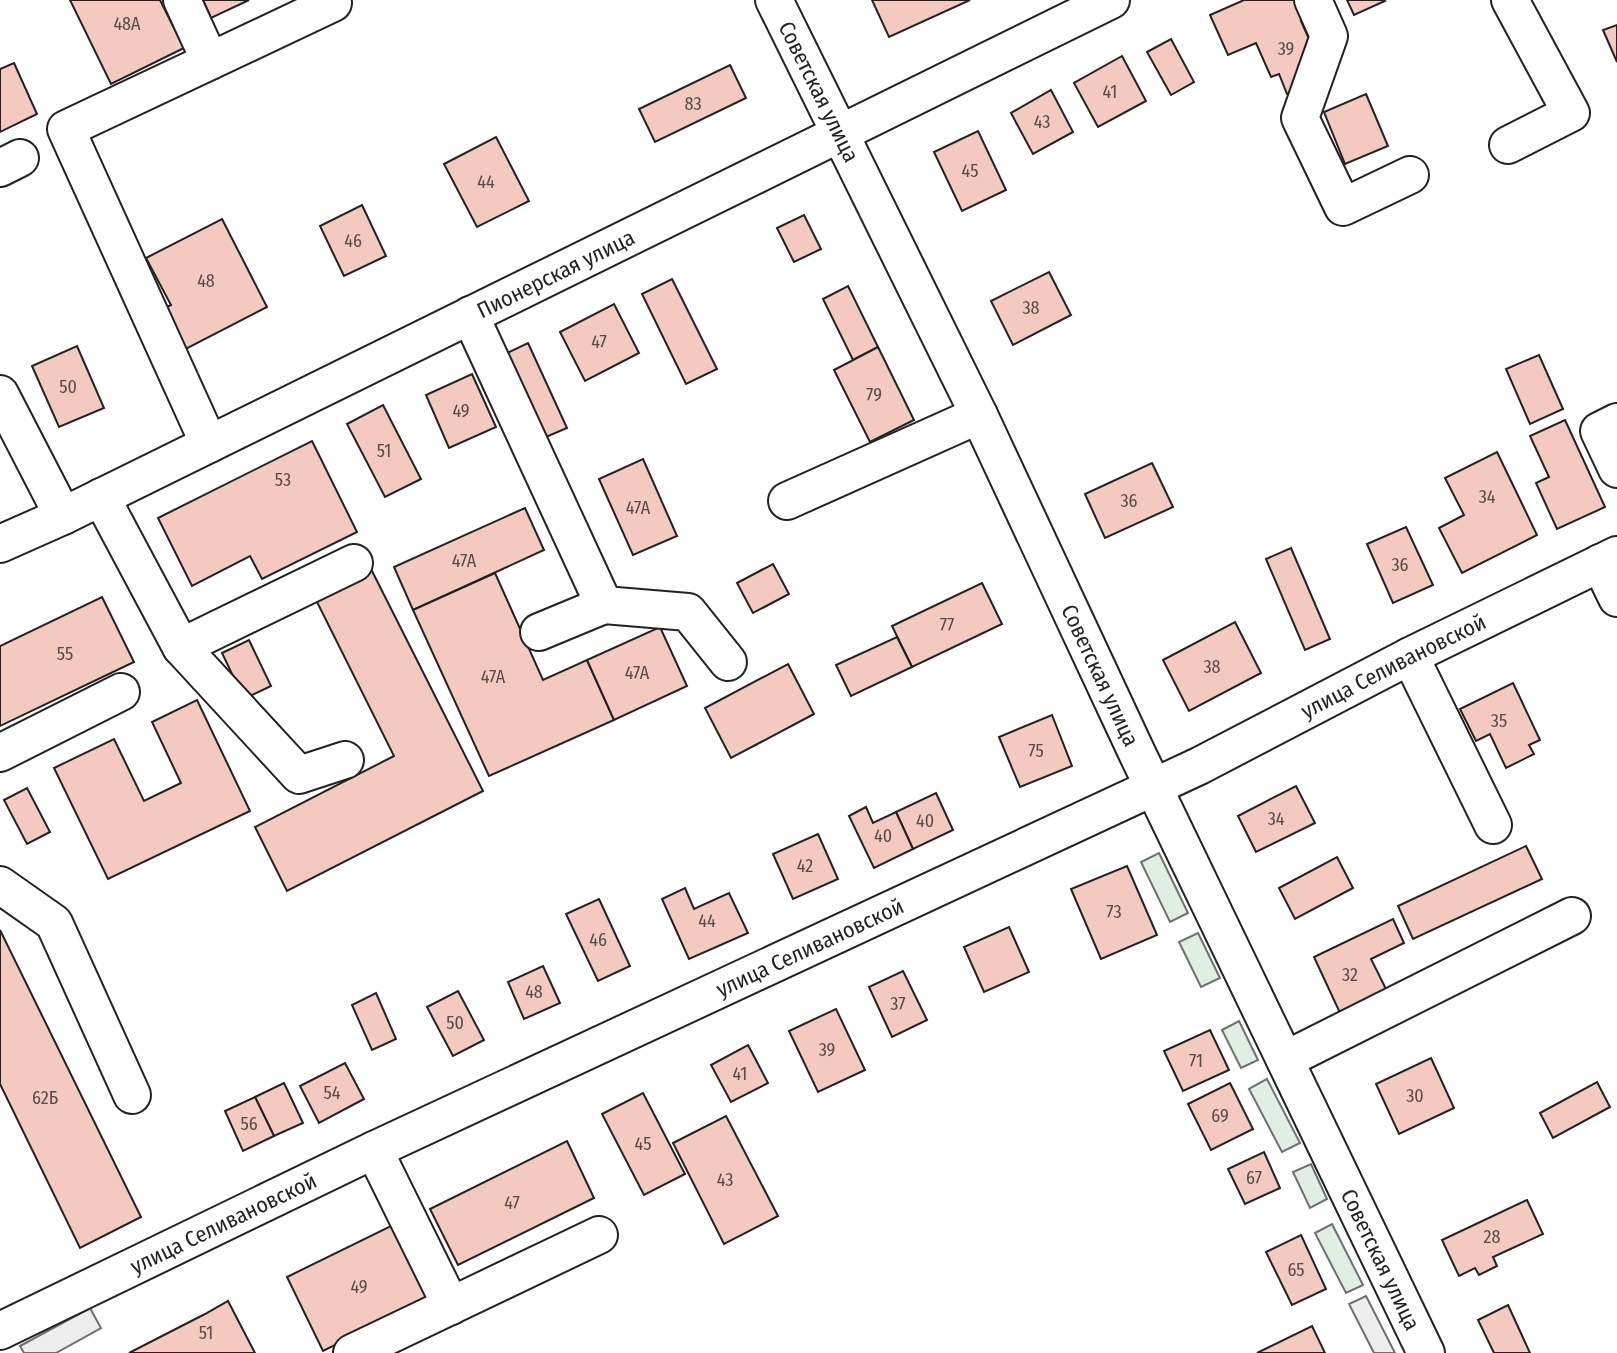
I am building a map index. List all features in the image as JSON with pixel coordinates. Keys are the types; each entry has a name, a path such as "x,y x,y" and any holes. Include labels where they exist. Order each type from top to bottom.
{"street":[{"path":"182,0 210,61"},
{"name":"Советская улица","path":"774,0 979,415 1426,1353"},
{"name":"Пионерская улица","path":"0,544 63,516 1111,0"},
{"path":"1313,0 1329,36 1300,118 1343,207 1410,175"},
{"path":"1508,145 1571,113 1510,0"},
{"path":"209,444 66,129 333,3"},
{"path":"470,315 604,605"},
{"path":"0,394 63,516"},
{"path":"787,501 979,415"},
{"path":"1617,422 1599,431 1617,469"},
{"path":"101,497 181,647 299,775 345,760"},
{"path":"1608,559 1617,598"},
{"name":"улица Селивановской","path":"0,1331 374,1150 1199,766 1410,656 1608,559"},
{"path":"181,647 354,563"},
{"path":"539,632 604,605 688,612 728,662"},
{"path":"1410,656 1493,825"},
{"path":"0,753 121,692"},
{"path":"0,885 54,923 132,1095"},
{"path":"1285,1060 1572,916"},
{"path":"374,1150 451,1306"},
{"path":"352,1353 599,1235"}],"green space":[{"path":"1159,853 1188,913 1170,922 1141,862"},
{"path":"1198,933 1220,978 1201,987 1179,942"},
{"path":"1239,1021 1258,1060 1241,1068 1222,1030"},
{"path":"1267,1079 1300,1143 1282,1152 1249,1089"},
{"path":"1311,1164 1327,1199 1310,1208 1293,1172"},
{"path":"1332,1224 1363,1285 1346,1293 1315,1233"}],"shaded area":[{"path":"1366,1296 1395,1353 1374,1353 1349,1304"},
{"path":"90,1308 101,1328 56,1353 24,1353 20,1346"}],"building":[{"path":"70,0 160,0 184,48 111,84"},
{"path":"203,0 249,0 211,18"},
{"path":"872,0 970,0 889,37"},
{"path":"1244,0 1304,0 1311,17 1301,21 1317,57 1299,65 1308,85 1287,94 1279,74 1271,77 1256,43 1228,55 1210,15"},
{"path":"1347,0 1384,0 1385,1 1354,15"},
{"path":"1617,25 1617,62 1603,30"},
{"path":"1171,39 1194,82 1171,95 1147,52"},
{"path":"1122,56 1146,101 1098,127 1074,83"},
{"path":"14,63 37,114 0,132 0,69"},
{"path":"730,65 746,98 655,142 639,109"},
{"path":"1051,90 1073,132 1033,154 1011,113"},
{"path":"1366,94 1388,146 1345,164 1324,112"},
{"path":"978,131 1006,190 962,211 934,152"},
{"path":"496,137 529,201 477,227 444,164"},
{"path":"362,205 386,256 344,276 320,226"},
{"path":"804,215 821,249 794,262 777,228"},
{"path":"222,219 267,307 178,353 157,312 171,305 146,258"},
{"path":"1049,272 1071,315 1013,345 991,301"},
{"path":"672,279 717,369 686,384 642,294"},
{"path":"848,286 878,347 853,360 823,299"},
{"path":"614,304 639,353 585,381 560,332"},
{"path":"528,343 567,428 546,437 507,353"},
{"path":"77,346 104,408 59,427 32,366"},
{"path":"878,347 914,420 870,442 834,370"},
{"path":"1539,355 1563,409 1530,424 1506,369"},
{"path":"472,374 496,427 449,448 426,395"},
{"path":"383,405 421,479 385,497 347,424"},
{"path":"1565,420 1605,507 1557,529 1536,483 1549,477 1530,436"},
{"path":"312,441 357,532 262,579 250,556 192,586 158,518"},
{"path":"1497,452 1537,535 1462,573 1439,528 1464,515 1445,478"},
{"path":"643,459 677,536 633,555 599,479"},
{"path":"1152,463 1173,507 1105,538 1085,494"},
{"path":"525,508 544,550 413,610 394,567"},
{"path":"1406,527 1433,585 1393,603 1367,544"},
{"path":"1291,548 1330,639 1305,650 1266,559"},
{"path":"773,564 789,594 753,613 737,583"},
{"path":"371,569 483,791 287,891 255,827 394,756 315,598"},
{"path":"495,573 543,680 587,660 614,720 489,776 413,610"},
{"path":"982,583 1002,624 912,667 892,626"},
{"path":"102,597 134,662 0,726 0,646"},
{"path":"1235,622 1261,673 1189,711 1163,660"},
{"path":"660,627 687,686 614,720 587,660"},
{"path":"897,637 912,667 851,696 836,665"},
{"path":"249,640 271,686 244,699 222,653"},
{"path":"788,664 814,714 731,758 705,708"},
{"path":"1513,683 1540,740 1529,745 1534,754 1506,768 1490,734 1476,741 1460,709"},
{"path":"197,700 250,811 108,879 54,768 114,739 144,801 181,783 152,722"},
{"path":"1052,715 1072,766 1020,787 999,737"},
{"path":"1296,786 1315,823 1256,852 1238,816"},
{"path":"27,788 50,832 27,844 4,800"},
{"path":"936,793 953,830 913,849 896,812"},
{"path":"866,807 873,823 896,812 913,849 874,868 849,816"},
{"path":"818,834 838,879 793,899 773,854"},
{"path":"1526,846 1542,879 1413,939 1398,906"},
{"path":"1337,857 1353,888 1295,919 1279,888"},
{"path":"1127,866 1157,935 1101,959 1071,889"},
{"path":"685,888 694,909 729,893 748,933 689,959 662,899"},
{"path":"599,899 630,966 598,981 566,914"},
{"path":"1393,919 1404,943 1371,959 1387,991 1340,1013 1314,957"},
{"path":"1009,927 1029,972 984,992 964,947"},
{"path":"0,930 141,1217 80,1248 0,1084"},
{"path":"543,966 560,1003 524,1019 508,982"},
{"path":"903,971 927,1020 892,1037 869,987"},
{"path":"458,991 484,1040 453,1056 427,1007"},
{"path":"376,993 396,1039 372,1050 352,1005"},
{"path":"836,1009 865,1070 818,1092 789,1031"},
{"path":"1210,1030 1229,1070 1183,1091 1164,1051"},
{"path":"748,1045 768,1083 731,1102 711,1065"},
{"path":"1431,1058 1454,1108 1399,1134 1376,1084"},
{"path":"345,1063 364,1099 319,1123 300,1086"},
{"path":"1597,1082 1610,1107 1553,1138 1540,1113"},
{"path":"284,1083 303,1123 274,1136 255,1097"},
{"path":"1230,1083 1253,1129 1211,1150 1188,1104"},
{"path":"643,1093 685,1174 644,1195 602,1114"},
{"path":"255,1097 274,1136 243,1151 225,1111"},
{"path":"726,1116 778,1216 724,1244 673,1143"},
{"path":"567,1141 594,1198 458,1265 430,1209"},
{"path":"1264,1152 1280,1188 1245,1204 1228,1169"},
{"path":"1527,1200 1543,1234 1493,1257 1497,1266 1479,1275 1475,1268 1459,1276 1442,1240"},
{"path":"395,1224 431,1298 323,1351 287,1277"},
{"path":"1301,1235 1326,1289 1292,1305 1266,1252"},
{"path":"228,1301 255,1353 129,1353 205,1314"},
{"path":"1508,1305 1530,1353 1494,1353 1478,1320"},
{"path":"1312,1326 1325,1353 1257,1353"}]}
